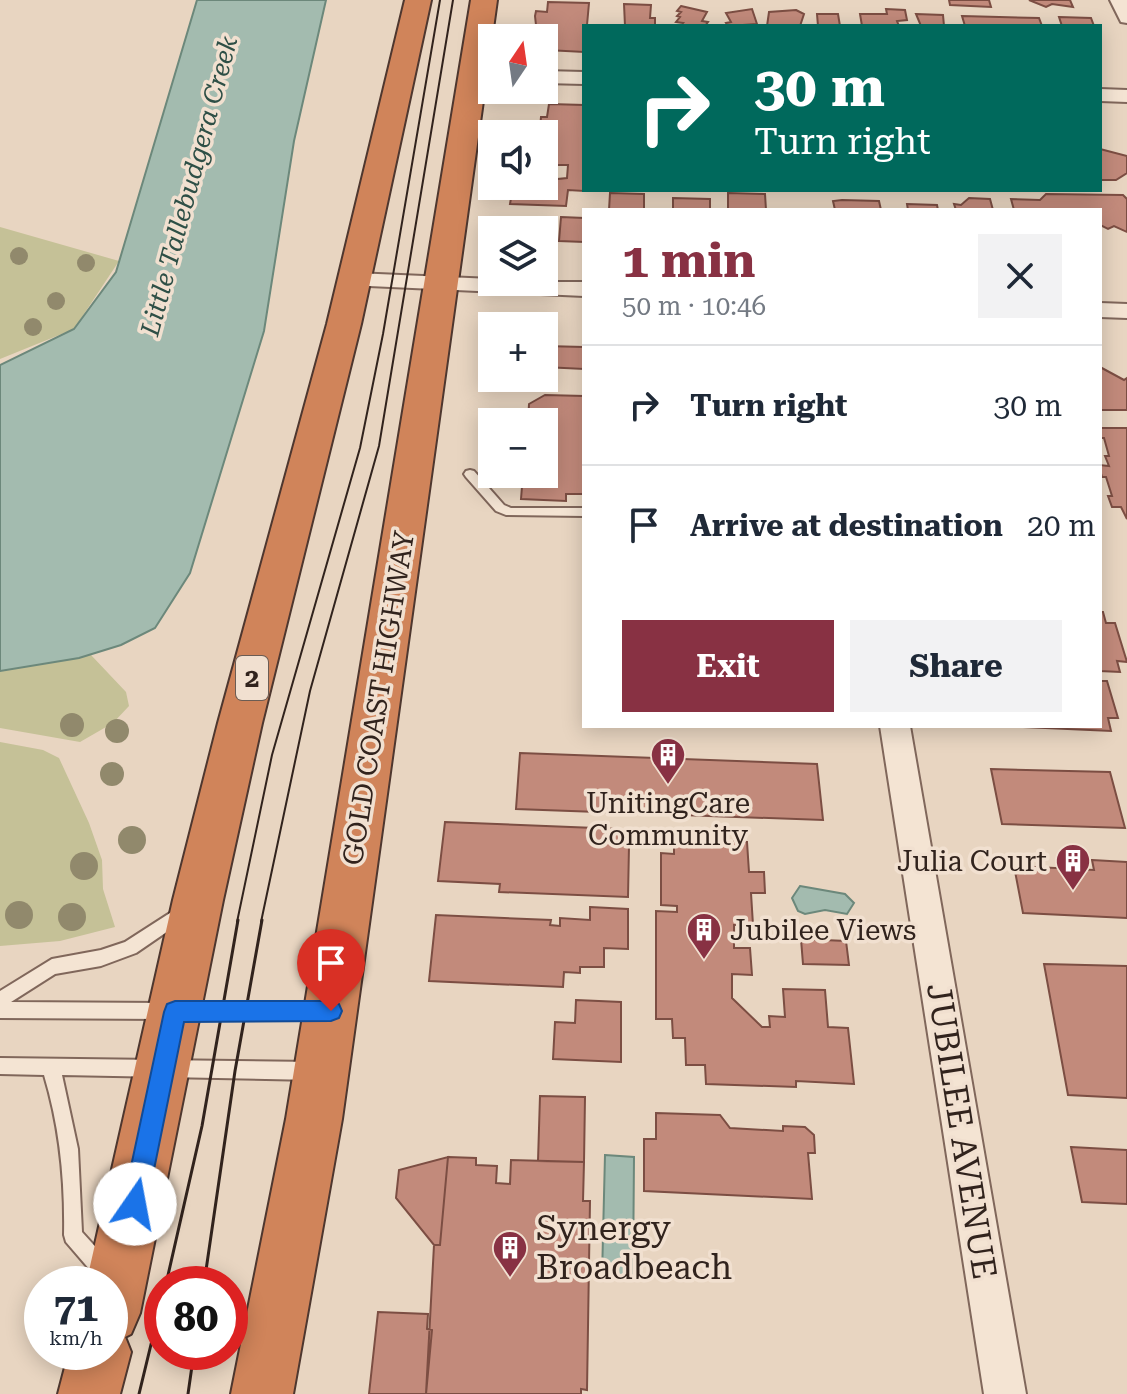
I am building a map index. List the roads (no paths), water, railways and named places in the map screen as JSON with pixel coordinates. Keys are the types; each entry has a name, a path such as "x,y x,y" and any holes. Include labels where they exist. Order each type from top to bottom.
{"highway":[{"name":"2","path":"121,1266 198,900 240,723 355,280 418,0"},
{"name":"GOLD COAST HIGHWAY","path":"483,24 484,0"},
{"name":"GOLD COAST HIGHWAY","path":"262,1394 297,1221 441,282 478,95"},
{"path":"89,1394 95,1370"}],"street":[{"path":"1119,0 1127,18"},
{"path":"558,77 582,78"},
{"path":"1102,95 1127,96"},
{"path":"355,280 582,289"},
{"path":"1102,310 1127,311"},
{"name":"JUBILEE AVENUE","path":"895,728 1005,1394"}],"lane":[{"path":"470,474 500,508 510,512 582,512"},
{"path":"0,1000 52,967 101,958 130,948 198,900"},
{"path":"0,1010 331,1011"},
{"path":"0,1066 321,1071"},
{"path":"50,1066 69,1136 75,1183 73,1235 93,1266"}],"water":[{"name":"Little Tallebudgera Creek","path":"197,0 326,0 294,141 264,331 190,573 155,628 121,645 79,658 0,671 0,365 74,329 116,272"},
{"path":"800,886 845,894 854,903 847,914 825,910 805,914 798,911 792,898"},
{"path":"605,1155 634,1157 633,1278 602,1277"}],"tram line":[{"path":"237,922 272,755 360,448 383,334 440,0"},
{"path":"261,922 310,691 379,446 453,0"},
{"path":"170,1266 202,1126 238,920"},
{"path":"207,1266 235,1071 262,920"},
{"path":"139,1394 145,1370"},
{"path":"188,1394 191,1370"}],"place":[{"name":"UnitingCare Community","path":"668,786"},
{"name":"Julia Court","path":"1073,892"},
{"name":"Jubilee Views","path":"704,961"},
{"name":"Synergy Broadbeach","path":"510,1279"}]}
